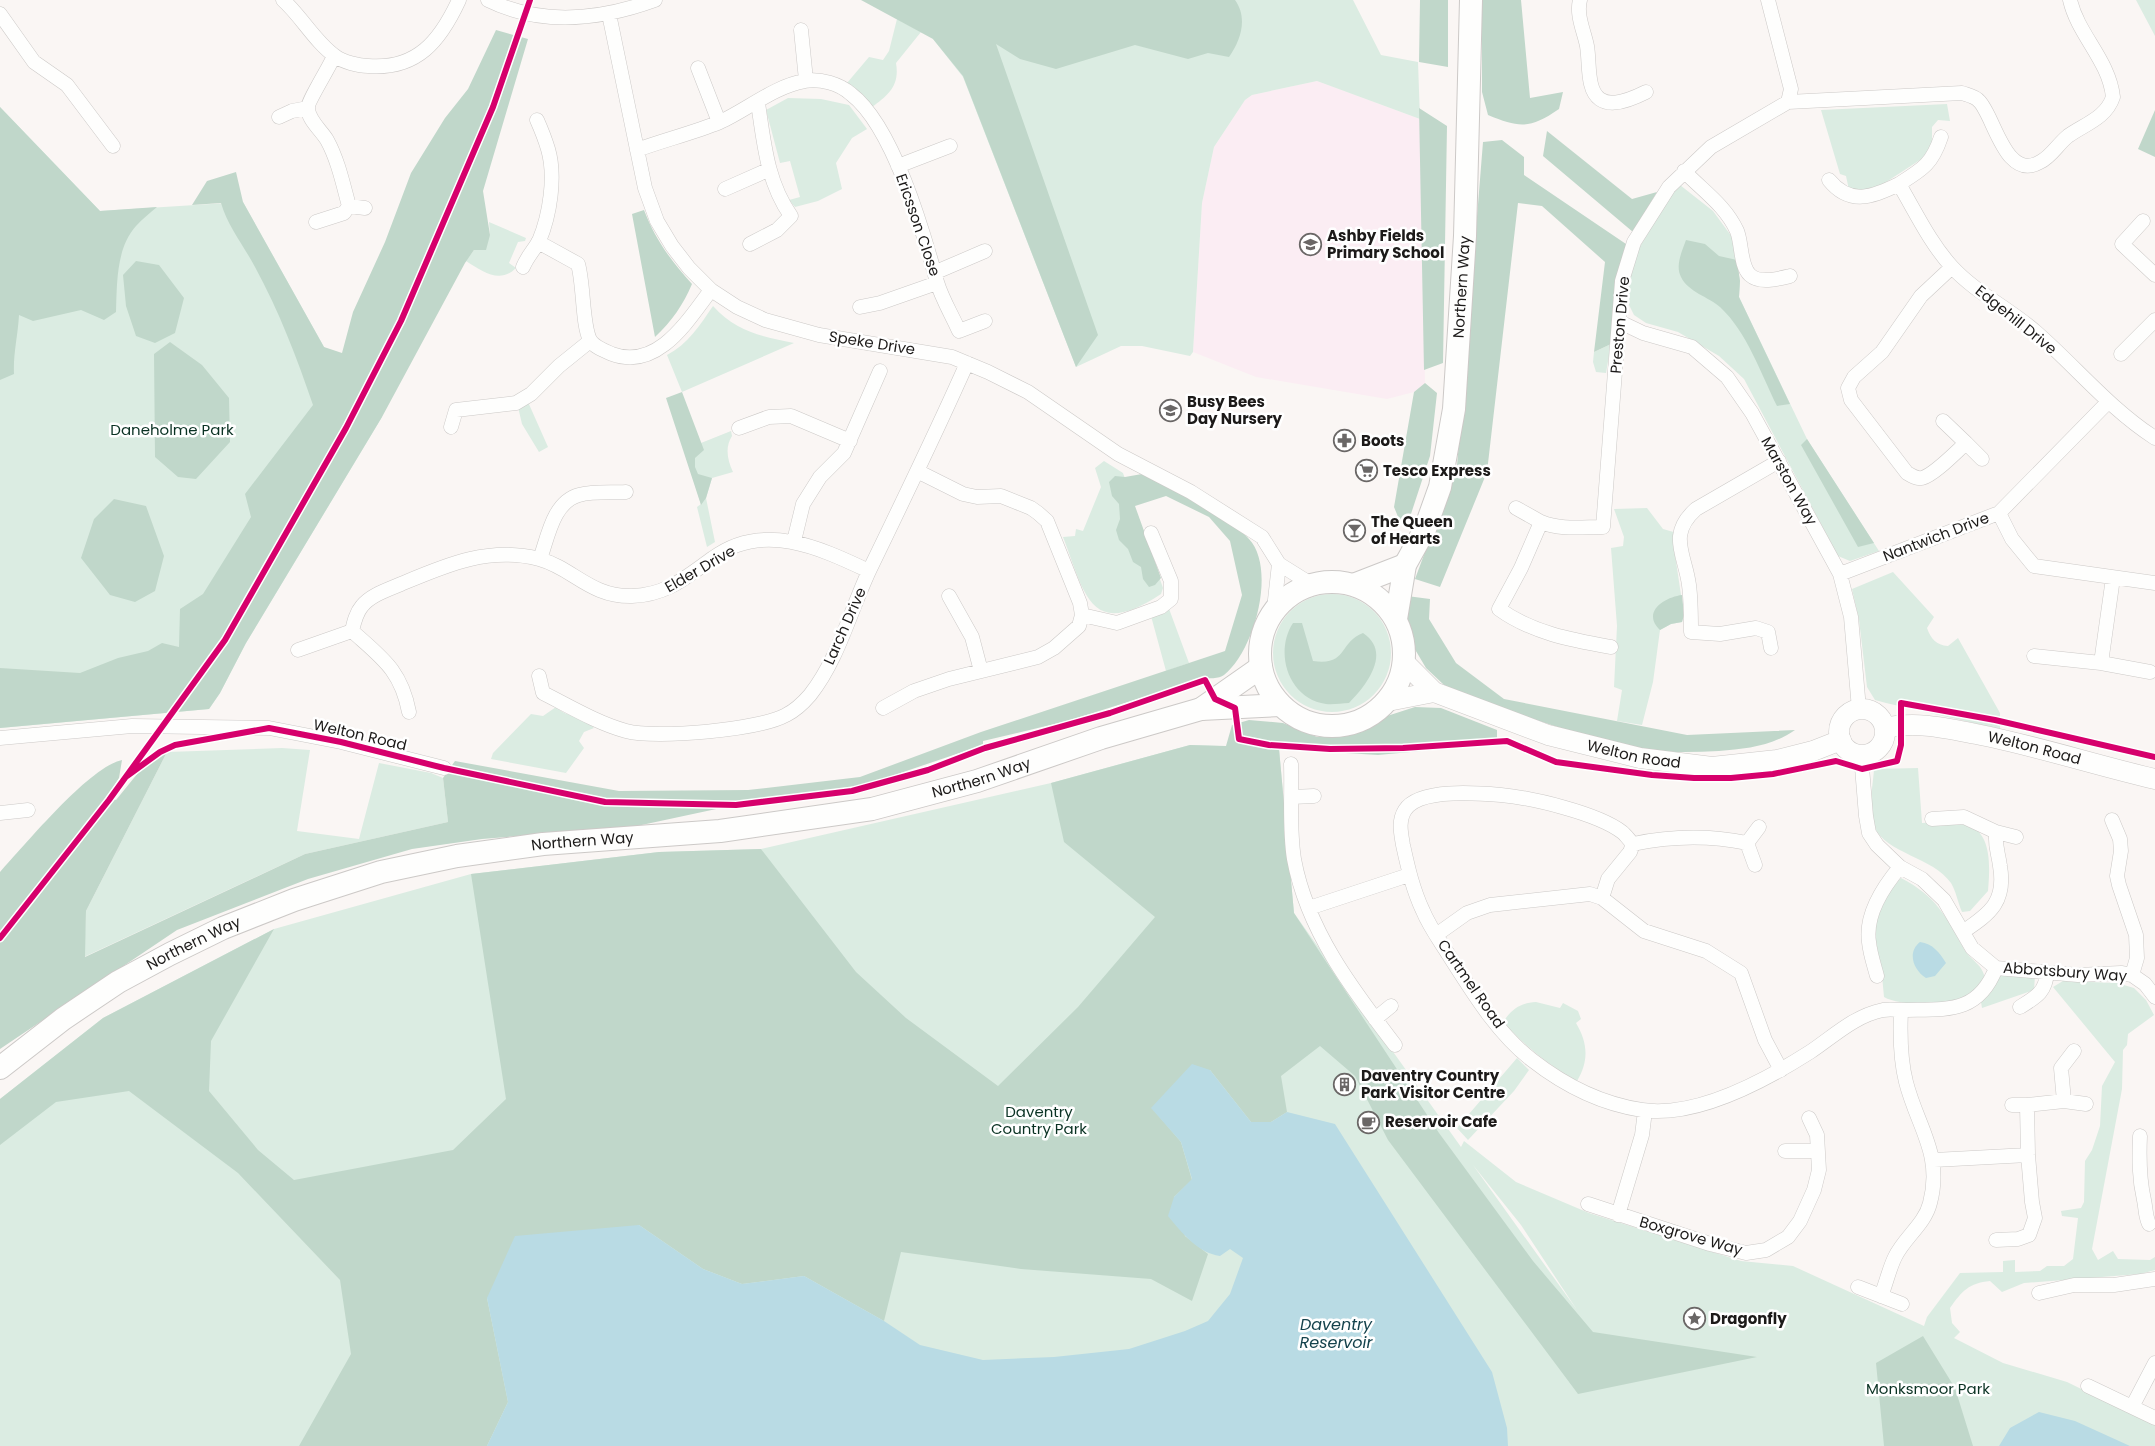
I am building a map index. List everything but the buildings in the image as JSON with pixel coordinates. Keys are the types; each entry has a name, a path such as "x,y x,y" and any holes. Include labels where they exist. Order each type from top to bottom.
{"main road":[{"name":"Northern Way","path":"1396,619 1405,565 1425,529 1440,487 1454,409 1465,236 1471,0"},
{"path":"1356,584 1405,565"},
{"path":"1337,581 1356,584 1380,598 1396,619 1403,637 1405,662 1398,685 1388,701 1365,719 1336,727 1308,722 1280,705 1271,692 1261,667 1260,651 1263,632 1274,610 1292,592 1311,584 1337,581"},
{"path":"1201,709 1261,667"},
{"path":"1201,709 1280,705"},
{"name":"Northern Way","path":"0,1068 63,1019 118,982 170,954 232,924 294,900 381,872 457,856 543,844 720,831 872,808 976,781 1101,738 1201,709"}],"street":[{"path":"283,0 334,56 362,66 384,68 404,63 421,55 448,23 459,0"},
{"path":"488,0 534,16 579,18 609,14 655,0"},
{"path":"1580,0 1580,19 1589,55 1591,86 1594,92 1611,104 1621,103 1646,92"},
{"path":"1768,0 1791,89 1788,102"},
{"name":"Preston Drive","path":"1541,522 1551,526 1570,528 1603,527 1606,464 1620,322 1622,281 1634,242 1655,206 1684,171 1711,147 1738,129 1782,107 1788,102 1962,93 1973,96 1980,101 2005,151 2017,161 2031,166 2046,158 2056,145 2103,114 2111,104 2112,88 2106,71 2081,30 2070,0"},
{"path":"0,14 34,62 67,85 113,146"},
{"name":"Speke Drive","path":"609,14 645,188 657,221 688,268 711,290 737,307 765,320 819,335 927,352 967,363 1028,392 1118,454 1227,514 1262,537 1279,564 1311,584"},
{"path":"801,30 806,80"},
{"path":"334,56 320,86 310,98 308,108 309,114 327,141 336,161 349,206"},
{"path":"698,68 719,122"},
{"name":"Ericsson Close","path":"637,150 719,122 758,103 781,87 806,80 822,81 842,88 857,98 874,120 898,166 936,278 959,331 985,321"},
{"path":"750,244 777,230 792,216 782,203 768,170 758,103"},
{"path":"279,117 292,110 308,108"},
{"path":"523,267 527,256 538,242 547,211 551,180 549,150 537,120"},
{"path":"1829,180 1838,191 1849,197 1865,196 1899,184 1925,167 1935,155 1941,137"},
{"name":"Ericsson Close","path":"898,166 950,146"},
{"path":"725,189 768,170"},
{"path":"1684,171 1708,192 1728,215 1738,233 1744,266 1749,274 1760,280 1790,276"},
{"name":"Edgehill Drive","path":"1899,184 1952,267 1978,290 2037,333 2108,402 2132,423 2155,438"},
{"path":"349,206 365,208"},
{"path":"316,222 344,213 349,206"},
{"path":"2143,221 2122,244 2155,275"},
{"path":"538,242 578,264 583,281 590,341 603,350 617,356 632,358 647,354 665,344 680,332 711,290"},
{"path":"860,306 880,303 936,278 985,251"},
{"path":"1952,267 1921,296 1882,352 1854,377 1848,388 1851,400 1908,473 1916,478 1923,478 1932,472 1966,443"},
{"path":"2121,354 2155,320"},
{"name":"Marston Way","path":"1620,322 1643,333 1692,347 1727,377 1752,413 1840,574 1852,617 1859,709"},
{"path":"451,427 456,410 512,404 531,394 559,366 590,341"},
{"name":"Larch Drive","path":"539,676 543,693 627,731 657,734 712,730 747,726 786,715 809,696 835,653 869,571 919,472 967,363"},
{"path":"794,541 803,504 811,488 844,453 880,371"},
{"name":"Nantwich Drive","path":"1840,574 1999,513 2108,402"},
{"path":"739,428 768,417 792,416 850,441"},
{"path":"1943,421 1982,459"},
{"path":"1771,648 1768,632 1756,628 1720,634 1691,632 1689,584 1679,538 1686,518 1696,509 1779,462"},
{"path":"883,708 914,691 981,671 1038,657 1054,648 1079,626 1082,615 1080,603 1047,520 1031,508 1001,496 978,497 964,494 919,472"},
{"path":"540,559 552,524 560,507 568,499 580,494 626,492"},
{"path":"1516,508 1541,522 1521,568 1499,609 1516,622 1563,638 1611,646"},
{"path":"1999,513 2012,539 2034,566 2076,570 2113,578 2155,583"},
{"path":"1082,615 1117,624 1161,607 1171,599 1171,581 1151,533"},
{"name":"Elder Drive","path":"352,631 356,616 372,597 457,561 502,553 540,559 586,585 607,593 630,596 647,595 663,591 715,556 734,547 755,541 794,541 823,550 869,571"},
{"path":"1274,610 1279,564"},
{"path":"2101,663 2113,578"},
{"path":"949,596 972,637 981,671"},
{"path":"298,650 352,631 389,664 401,682 409,712"},
{"path":"2034,656 2101,663 2150,672"},
{"name":"Welton Road","path":"1405,662 1434,692 1548,735 1640,758 1712,766 1777,760 1812,751 1841,740"},
{"path":"1388,701 1434,692"},
{"path":"1859,709 1876,713 1885,728 1885,735 1880,747 1868,755 1861,756 1849,751 1841,740 1841,724 1845,717 1859,709"},
{"name":"Welton Road","path":"1885,728 1900,724 1931,725 2023,743 2155,779"},
{"name":"Welton Road","path":"0,738 132,726 269,728 341,742 444,768"},
{"path":"1861,756 1869,833 1900,867 1922,879 1944,900 1964,931 1972,948 1996,968"},
{"path":"1291,764 1294,858 1309,908 1320,935 1347,980 1395,1045"},
{"name":"Cartmel Road","path":"1633,844 1621,832 1586,815 1517,797 1484,793 1434,795 1416,799 1403,812 1400,825 1409,875 1423,913 1485,1010 1530,1058 1579,1090 1603,1100 1645,1110 1668,1111 1719,1098 1781,1070 1862,1017 1884,1009 1955,1008 1971,1002 1982,994 1996,968"},
{"path":"1292,797 1314,796"},
{"path":"0,813 28,810"},
{"path":"1932,819 1964,817 1996,832 2016,837"},
{"path":"2112,820 2120,839 2121,851 2117,876 2136,935 2137,958 2132,975"},
{"path":"1747,843 1759,827"},
{"path":"1964,931 1988,915 1997,903 2001,889 2000,866 1995,847 1996,832"},
{"path":"1602,898 1608,880 1630,852 1633,844 1665,838 1711,837 1747,843"},
{"path":"1747,843 1755,865"},
{"path":"1877,976 1868,940 1870,924 1883,888 1900,867"},
{"path":"1309,908 1409,875"},
{"path":"1436,936 1468,913 1490,905 1590,894 1602,898 1644,931 1706,951 1741,973 1765,1040 1781,1070"},
{"name":"Abbotsbury Way","path":"1996,968 2078,975 2121,973 2132,975 2145,984 2155,997"},
{"path":"2020,1007 2040,994 2046,984 2047,972"},
{"path":"1375,1019 1391,1006"},
{"path":"1882,1296 1895,1256 1913,1234 1930,1205 1934,1181 1934,1160 1906,1082 1902,1049 1901,1010"},
{"path":"2064,1101 2061,1068 2074,1051"},
{"path":"2012,1105 2064,1101 2086,1104"},
{"path":"1996,1240 2018,1239 2030,1234 2035,1218 2028,1155 2027,1105"},
{"path":"1618,1215 1642,1135 1645,1110"},
{"name":"Boxgrove Way","path":"1588,1204 1618,1215 1746,1253 1766,1250 1788,1237 1800,1221 1814,1190 1819,1170 1817,1135 1809,1118"},
{"path":"2140,1136 2139,1175 2150,1202 2145,1215 2149,1224"},
{"path":"1785,1151 1817,1151"},
{"path":"1934,1160 2028,1155"},
{"path":"2039,1293 2074,1285 2114,1285 2155,1279"},
{"path":"1858,1287 1902,1304"},
{"path":"2132,1407 2155,1363"},
{"path":"2088,1386 2155,1418"}],"shaded area":[{"name":"Ashby Fields Primary School","path":"1317,81 1420,119 1425,383 1414,392 1387,399 1256,377 1193,352 1202,203 1214,147 1245,100 1252,95"}],"green space":[{"path":"861,0 1235,0 1239,7 1242,21 1240,36 1229,57 1208,53 1188,59 1135,45 1056,69 1020,59 996,44 1098,335 1076,367 963,76 933,39"},
{"path":"969,0 1353,0 1381,55 1418,62 1420,119 1317,81 1252,95 1245,100 1214,147 1202,203 1193,352 1190,356 1142,346 1121,346 1076,367 963,77 933,39"},
{"path":"1420,0 1448,0 1448,67 1419,62"},
{"path":"1482,0 1521,0 1530,98 1563,92 1559,109 1549,116 1532,123 1517,124 1488,115 1482,92"},
{"path":"2136,0 2155,0 2155,36"},
{"path":"897,19 921,32 896,63 896,78 892,89 872,107 857,90 847,83 869,57 883,60 889,51"},
{"path":"496,30 528,39 483,191 490,235 486,250 474,250 465,263 382,417 246,643 220,693 209,709 0,728 0,668 80,673 118,658 148,651 162,643 179,647 180,609 203,594 251,517 245,494 313,405 280,318 255,267 232,228 221,203 192,205 207,181 236,172 243,202 324,347 342,353 353,312 385,242 411,173 445,118 468,89"},
{"path":"788,98 821,99 849,105 867,129 852,138 836,163 842,189 818,201 795,207 789,200 800,197 790,161 780,163 766,110"},
{"path":"1947,104 1950,121 1938,120 1932,127 1932,144 1923,158 1877,188 1863,191 1849,190 1846,176 1840,174 1821,110"},
{"name":"Daneholme Park","path":"0,107 100,211 243,202 324,347 382,417 246,643 220,693 209,709 0,728"},
{"path":"0,107 100,211 157,207 143,218 129,235 121,255 116,312 104,320 81,310 33,321 19,315 14,374 0,380"},
{"path":"1419,108 1447,126 1443,363 1424,370"},
{"path":"2155,110 2155,157 2138,149"},
{"path":"1547,131 1632,199 1657,192 1633,232 1543,156"},
{"path":"1502,140 1524,157 1524,175 1626,244 1616,280 1611,344 1594,352 1605,262 1542,206 1518,203 1487,472 1440,587 1415,579 1457,466 1483,142"},
{"path":"1680,185 1713,211 1732,237 1740,281 1739,297 1807,439 1879,551 1850,561 1838,556 1744,379 1719,356 1678,332 1646,323 1634,315 1626,299 1630,263 1669,198"},
{"path":"644,210 653,231 664,249 692,284 685,299 667,325 655,337 632,214"},
{"path":"489,222 526,238 525,241 518,242 509,263 516,268 510,273 498,276 491,275 466,261 474,250 490,235"},
{"path":"1686,240 1705,244 1719,256 1737,260 1740,281 1739,297 1790,404 1777,406 1753,354 1730,317 1715,303 1684,282 1679,273 1679,268"},
{"path":"136,261 159,265 184,298 175,333 155,343 136,336 126,306 123,275"},
{"path":"713,306 731,322 750,332 794,343 682,392 667,355 687,340"},
{"path":"170,342 202,365 229,398 230,442 196,479 178,477 155,457 154,354"},
{"path":"1611,344 1606,373 1596,372 1593,362 1594,352"},
{"path":"1425,383 1437,393 1430,456 1410,517 1401,524 1394,507 1414,392"},
{"path":"682,392 704,450 695,458 695,467 698,474 712,478 706,498 701,505 666,398"},
{"path":"528,402 548,447 539,452 522,424 518,407"},
{"path":"731,431 732,436 728,444 728,453 733,472 712,478 706,498 715,542 707,547 697,507 701,504 686,457 701,443"},
{"path":"1807,439 1874,543 1858,547 1801,445"},
{"path":"1104,461 1123,473 1163,588 1161,594 1137,607 1119,613 1105,612 1094,604 1085,592 1063,537 1075,536 1076,529 1083,531 1101,487 1095,468"},
{"path":"1142,474 1213,510 1238,528 1249,539 1257,553 1261,570 1258,610 1244,648 1235,664 1224,675 1216,678 1202,679 1067,721 983,741 983,745 865,785 767,798 637,826 482,839 412,849 308,879 177,930 0,1049 0,872 58,808 108,766 122,760 119,778 107,797 116,800 142,768 167,752 86,911 85,957 305,854 448,822 443,778 455,761 619,791 748,790 860,777 981,732 1225,651 1242,595 1230,541 1209,517 1166,496 1135,506 1161,578 1155,585 1149,587 1143,579 1141,567 1133,562 1128,549 1119,540 1116,530 1120,519 1119,504 1112,496 1109,482 1115,476 1125,477"},
{"path":"114,499 146,506 164,556 155,591 135,602 110,595 81,558 94,519"},
{"path":"1647,508 1663,529 1677,533 1674,548 1684,615 1682,622 1671,624 1660,630 1653,682 1642,725 1617,721 1622,690 1614,687 1617,626 1611,548 1623,546 1624,537 1614,509"},
{"path":"1893,572 1934,617 1927,628 1934,641 1948,646 1958,638 2000,713 2000,729 1875,700 1867,687 1859,620 1852,589"},
{"path":"1332,594 1355,598 1374,611 1387,630 1391,653 1387,676 1374,695 1355,708 1332,712 1309,708 1290,695 1277,676 1273,653 1277,630 1290,611 1309,598"},
{"path":"1682,595 1684,615 1682,622 1671,624 1660,630 1653,617 1654,612 1663,602"},
{"path":"1407,596 1430,599 1429,619 1456,663 1504,699 1687,735 1795,730 1777,740 1749,748 1702,752 1659,751 1603,741 1460,694 1444,685 1426,668 1410,641 1402,614"},
{"path":"1168,606 1189,663 1166,671 1151,616"},
{"path":"1293,623 1302,623 1313,661 1324,662 1338,657 1355,637 1363,633 1371,641 1376,649 1374,668 1363,687 1349,703 1326,704 1313,700 1302,693 1294,684 1285,660 1287,635"},
{"path":"556,707 585,721 594,728 584,732 579,741 584,748 566,773 491,759 493,753 531,714 543,716"},
{"path":"1415,707 1441,708 1497,730 1497,744 1378,755 1279,749 1294,913 1439,1133 1533,1261 1593,1332 1757,1357 1578,1394 1388,1140 1355,1076 1320,1046 1281,1076 1287,1112 1271,1122 1251,1122 1210,1070 1152,1108 1181,1142 1192,1180 1174,1197 1185,1236 1208,1254 1192,1301 1151,1279 1021,1269 901,1252 884,1321 804,1276 742,1284 703,1269 639,1225 487,1298 508,1402 487,1446 299,1446 351,1354 340,1280 238,1173 129,1091 56,1102 0,1145 0,1099 103,1018 274,929 211,1041 209,1091 258,1150 294,1180 453,1150 506,1099 471,874 659,852 761,849 856,972 906,1018 998,1086 1078,1007 1155,917 1064,842 1051,783 1190,745 1226,746 1232,725 1249,720 1283,723 1317,737 1340,736 1368,728 1387,716"},
{"name":"Daventry Country Park","path":"1190,745 1279,748 1294,913 1461,1147 1464,1141 1516,1182 1589,1213 1741,1261 1793,1266 1924,1326 1927,1317 1960,1273 2003,1272 2003,1261 2015,1260 2015,1272 2040,1271 2047,1266 2064,1266 2073,1259 2078,1218 2062,1216 2061,1211 2081,1208 2084,1202 2085,1161 2092,1150 2100,1126 2102,1086 2115,1062 2053,987 2063,981 2117,983 2134,988 2146,1000 2154,1015 2128,1034 2127,1045 2123,1050 2122,1089 2092,1249 2098,1260 2113,1251 2118,1259 2150,1260 2155,1257 2155,1270 2140,1274 2024,1283 2002,1292 1990,1281 1983,1282 1967,1289 1950,1308 1952,1323 1960,1332 1954,1338 2003,1363 2067,1382 2155,1425 2155,1446 0,1446 0,1099 103,1018 274,929 471,874 659,852 761,849 1051,783","holes":["1473,1165 1521,1225 1577,1310"]},
{"path":"282,748 310,750 297,831 359,839 379,763 431,773 443,778 448,822 305,854 84,957 86,911 167,752"},
{"path":"1918,768 1922,823 1961,823 1971,826 1979,832 1984,840 1989,860 1988,891 1970,911 1962,912 1953,886 1943,874 1899,850 1880,836 1874,827 1871,806 1874,769"},
{"path":"1901,878 1932,900 1951,926 1964,949 1982,970 1985,979 1977,989 1966,997 1951,1002 1920,1004 1900,1002 1884,997 1881,965 1873,943 1874,922 1885,896"},
{"path":"1998,975 2035,976 2034,990 1982,1008 1981,1002"},
{"path":"1536,1002 1560,1008 1563,1003 1578,1011 1581,1019 1576,1023 1583,1038 1586,1052 1584,1066 1577,1081 1537,1054 1503,1022 1517,1008"},
{"path":"1517,1058 1529,1070 1514,1091 1468,1140 1457,1128"},
{"name":"Monksmoor Park","path":"1923,1336 1955,1388 1973,1446 1884,1446 1876,1363"}],"water":[{"path":"1920,942 1935,949 1946,963 1935,976 1926,978 1921,975 1915,966 1913,961 1914,951"},
{"name":"Daventry Reservoir","path":"1192,1064 1210,1070 1251,1122 1271,1122 1287,1112 1335,1124 1492,1372 1507,1428 1508,1446 487,1446 508,1402 487,1298 515,1236 639,1225 703,1269 742,1284 804,1276 884,1321 920,1345 983,1360 1054,1357 1129,1349 1185,1331 1208,1321 1230,1294 1243,1258 1230,1249 1220,1256 1205,1251 1191,1241 1168,1216 1174,1197 1192,1179 1181,1142 1151,1108"},
{"path":"2039,1412 2075,1421 2130,1446 1999,1446 2010,1428"}],"cycle path":[{"path":"0,938 109,800 225,640 346,428 401,321 493,107 530,0"},
{"path":"127,776 160,752 175,745 269,728 341,742 444,768 605,802 736,805 852,791 928,770 985,748 1110,713 1205,680 1215,699 1235,708 1239,739 1269,745 1330,749 1403,748 1507,741 1556,762 1652,775 1731,778 1773,774 1836,761 1862,769 1897,761 1901,745 1901,703 1995,720 2155,757"}],"place":[{"name":"Ashby Fields Primary School","path":"1311,245"},
{"name":"Busy Bees Day Nursery","path":"1171,411"},
{"name":"Boots","path":"1345,441"},
{"name":"Tesco Express","path":"1367,471"},
{"name":"The Queen of Hearts","path":"1355,531"},
{"name":"Daventry Country Park Visitor Centre","path":"1345,1085"},
{"name":"Reservoir Cafe","path":"1369,1122"},
{"name":"Dragonfly","path":"1694,1319"}]}
